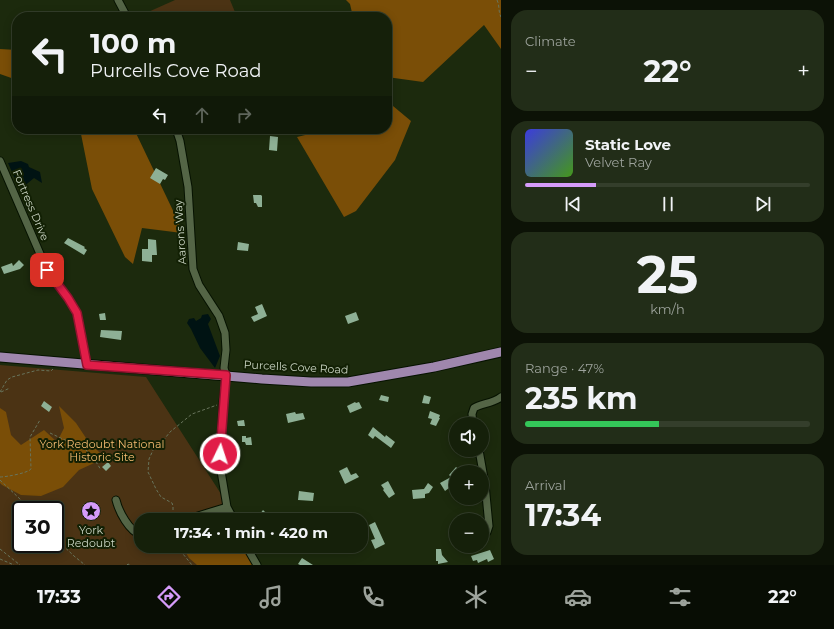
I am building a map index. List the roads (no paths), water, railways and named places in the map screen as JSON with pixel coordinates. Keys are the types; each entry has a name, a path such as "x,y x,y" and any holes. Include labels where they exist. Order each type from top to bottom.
{"main road":[{"name":"Purcells Cove Road","path":"0,358 311,382 355,381 434,367 501,352"}],"street":[{"path":"119,0 125,12"},
{"name":"Aarons Way","path":"178,134 188,187 193,269 199,285 219,316 223,325 226,342 224,368 226,375 220,465 227,507 230,513"},
{"name":"Fortress Drive","path":"0,161 47,270 68,298 77,313 87,365"},
{"path":"472,417 472,412 476,406 490,403 501,397"},
{"path":"480,457 488,513"},
{"path":"116,500 131,528 134,530"},
{"path":"208,513 227,507"},
{"path":"250,553 257,565"}],"place":[{"name":"York Redoubt","path":"91,511"}],"park label":[{"name":"York Redoubt National Historic Site","path":"102,450"}]}
